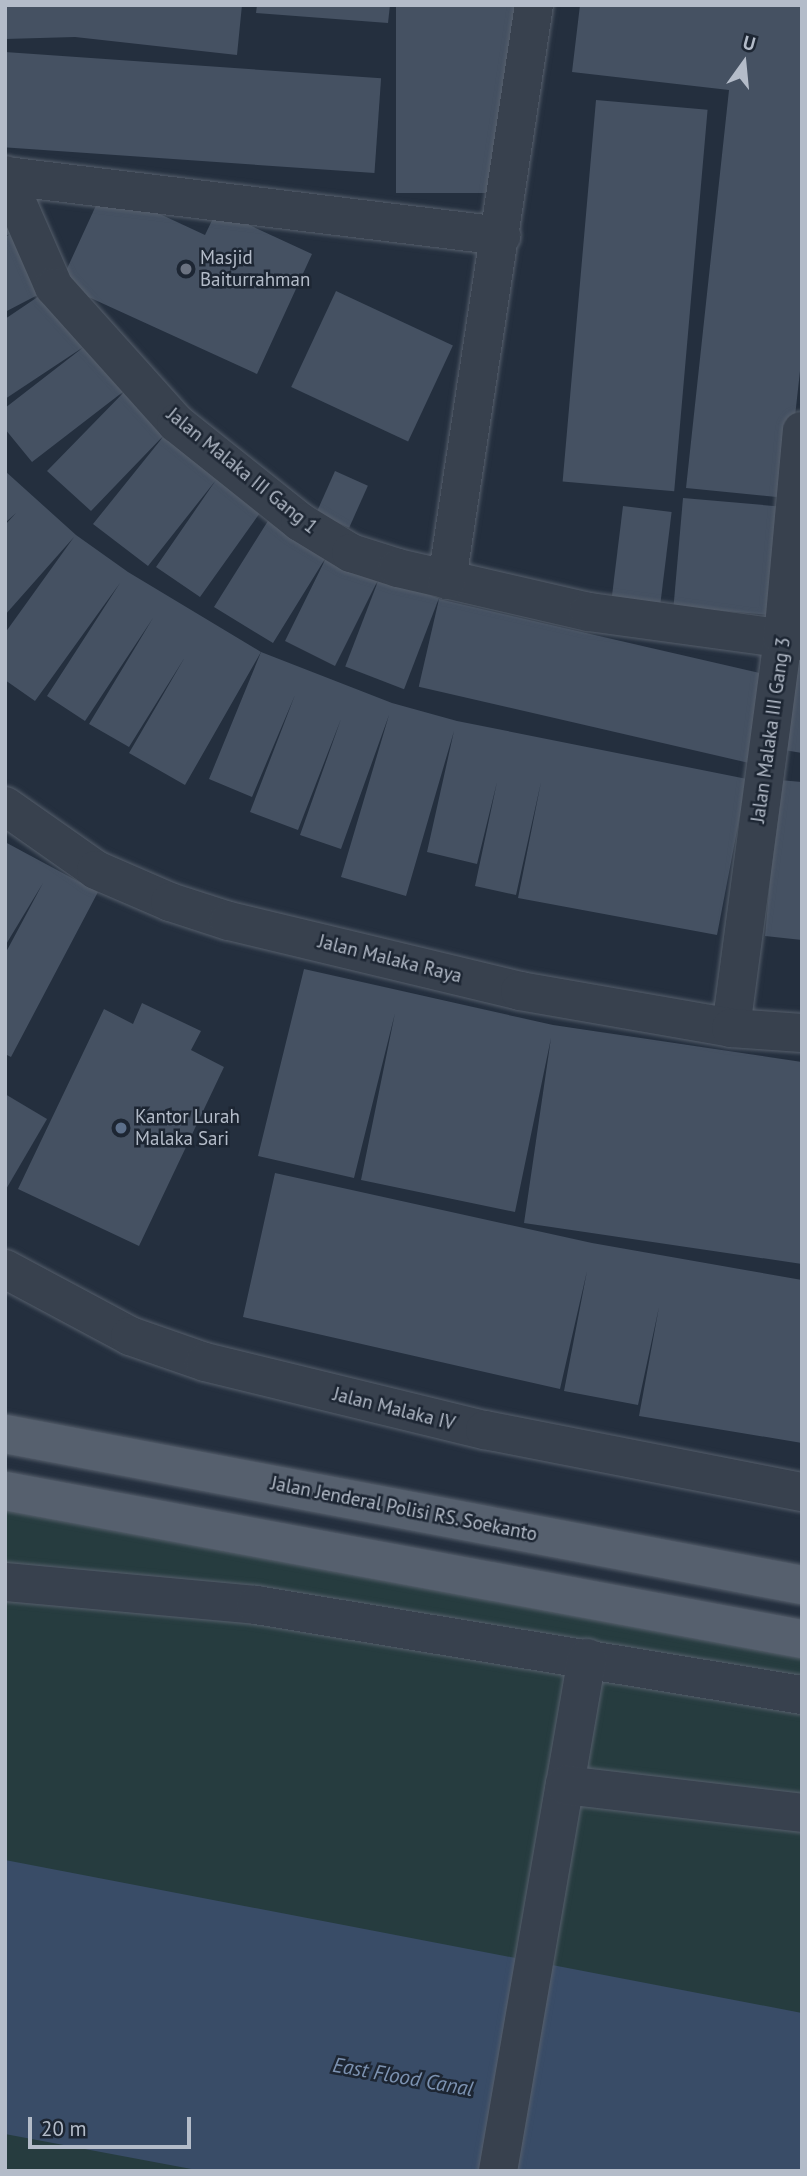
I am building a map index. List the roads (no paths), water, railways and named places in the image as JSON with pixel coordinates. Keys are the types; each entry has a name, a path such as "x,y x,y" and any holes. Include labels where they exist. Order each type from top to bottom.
{"main road":[{"name":"Jalan Jenderal Polisi RS. Soekanto","path":"5,1434 802,1585"},
{"path":"5,1491 802,1639"}],"street":[{"path":"447,580 534,5"},
{"path":"6,175 501,236"},
{"name":"Jalan Malaka III Gang 1","path":"6,175 54,287 176,423 300,522 351,553 447,580 589,612 793,640"},
{"name":"Jalan Malaka III Gang 3","path":"731,1028 793,640 802,431"},
{"name":"Jalan Malaka Raya","path":"5,806 96,870 170,902 229,921 520,990 731,1028 802,1033"},
{"name":"Jalan Malaka IV","path":"5,1269 130,1336 205,1362 485,1430 802,1492"},
{"path":"5,1582 256,1605 802,1695"},
{"path":"498,2171 587,1658"},
{"path":"565,1785 802,1813"}],"water":[{"name":"East Flood Canal","path":"5,1860 802,2013 802,2171 202,2171 5,2134"}],"place":[{"name":"Masjid Baiturrahman","path":"186,269"},
{"name":"Kantor Lurah Malaka Sari","path":"121,1128"}]}
